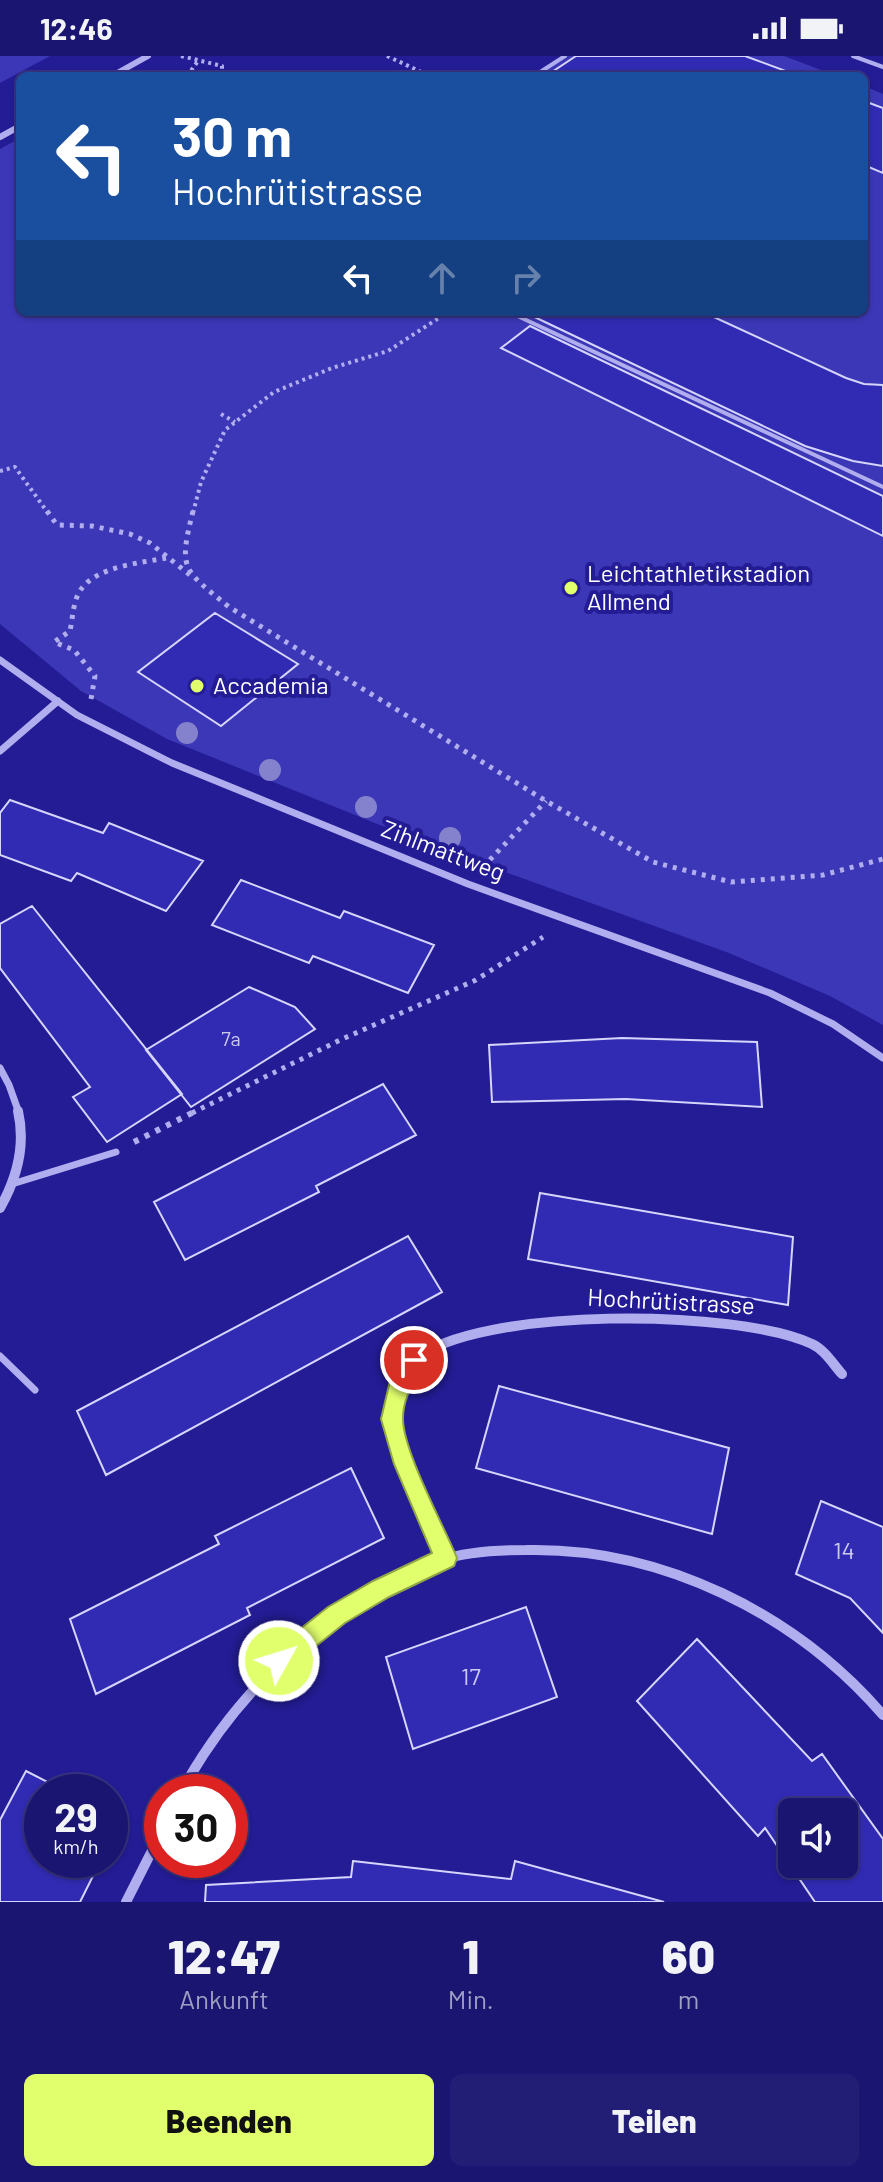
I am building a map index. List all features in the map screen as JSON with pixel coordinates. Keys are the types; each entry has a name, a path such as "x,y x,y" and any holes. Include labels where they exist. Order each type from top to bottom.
{"street":[{"path":"119,72 148,56"},
{"name":"Zihlmattweg","path":"0,660 77,715 172,763 468,884 770,993 833,1024 883,1058"},
{"path":"0,751 58,701"},
{"path":"0,1068 21,1118 21,1160 0,1208"},
{"name":"Hochrütistrasse","path":"446,1558 405,1464 392,1419 398,1388 414,1360 446,1343 493,1327 603,1317 769,1329 815,1345 842,1374"},
{"path":"190,1774 232,1712 279,1661 336,1615 446,1558 521,1550 614,1555 689,1577 721,1590 798,1636 883,1715"},
{"path":"126,1902 144,1866"}],"lane":[{"path":"540,72 565,56"},
{"path":"853,56 883,67"},
{"path":"518,316 883,487"},
{"path":"12,1184 116,1152"},
{"path":"0,1356 35,1390"}],"path":[{"path":"181,56 222,66 222,72"},
{"path":"387,56 421,72"},
{"path":"190,72 198,61"},
{"path":"191,575 183,551 201,482 225,430 274,392 332,368 388,351 442,316"},
{"path":"221,414 235,422"},
{"path":"0,471 15,467 57,525 91,524 149,542 229,607 546,801 653,862 731,882 823,875 883,859"},
{"path":"77,715 90,700 95,676 74,650 54,642 70,631 77,597 83,586 93,577 166,558"},
{"path":"468,884 546,801"},
{"path":"116,1152 340,1040 476,980 544,936"}],"shaded area":[{"path":"0,56 50,56 16,72 0,83"},
{"path":"565,56 784,56 826,72 540,72"},
{"path":"868,88 883,94 883,1025 830,996 729,953 417,840 167,739 81,691 0,624 0,149 16,140 16,316 868,316"}],"building":[{"path":"576,56 745,56 788,72 552,72"},
{"path":"868,102 883,108 883,173 868,167"},
{"path":"532,316 712,316 846,378 864,384 883,385 883,466 853,461 805,446"},
{"path":"530,326 883,496 883,536 501,348"},
{"path":"215,613 298,664 221,726 138,672"},
{"path":"10,800 103,833 109,823 203,861 166,911 77,873 71,881 0,855 0,813"},
{"path":"241,880 340,918 344,911 434,945 408,993 313,956 309,963 212,925"},
{"path":"32,906 182,1094 107,1142 73,1097 90,1087 0,968 0,924"},
{"path":"249,987 295,1007 315,1029 191,1107 146,1050"},
{"path":"622,1038 757,1042 762,1107 626,1099 492,1102 489,1045"},
{"path":"383,1084 416,1135 316,1186 319,1192 185,1260 154,1202"},
{"path":"540,1193 793,1237 788,1305 528,1259"},
{"path":"408,1236 442,1292 106,1475 77,1411"},
{"path":"499,1386 729,1448 712,1534 476,1468"},
{"path":"351,1468 384,1538 247,1608 250,1615 96,1694 70,1619 219,1544 215,1536"},
{"path":"821,1501 883,1527 883,1633 850,1598 796,1574"},
{"path":"526,1607 557,1697 413,1749 386,1657"},
{"path":"697,1639 812,1761 822,1754 854,1798 778,1798 778,1847 765,1828 758,1836 637,1701"},
{"path":"24,1775 24,1878 92,1878 80,1902 0,1902 0,1820"},
{"path":"858,1804 883,1839 883,1902 815,1902 799,1878 858,1878"},
{"path":"353,1861 511,1879 515,1861 664,1902 205,1902 206,1885 351,1877"}],"place":[{"name":"Leichtathletikstadion Allmend","path":"571,588"},
{"name":"Accademia","path":"197,686"}],"route":[{"path":"279,1661 336,1615 446,1558 405,1464 392,1419 398,1388 414,1360"}]}
